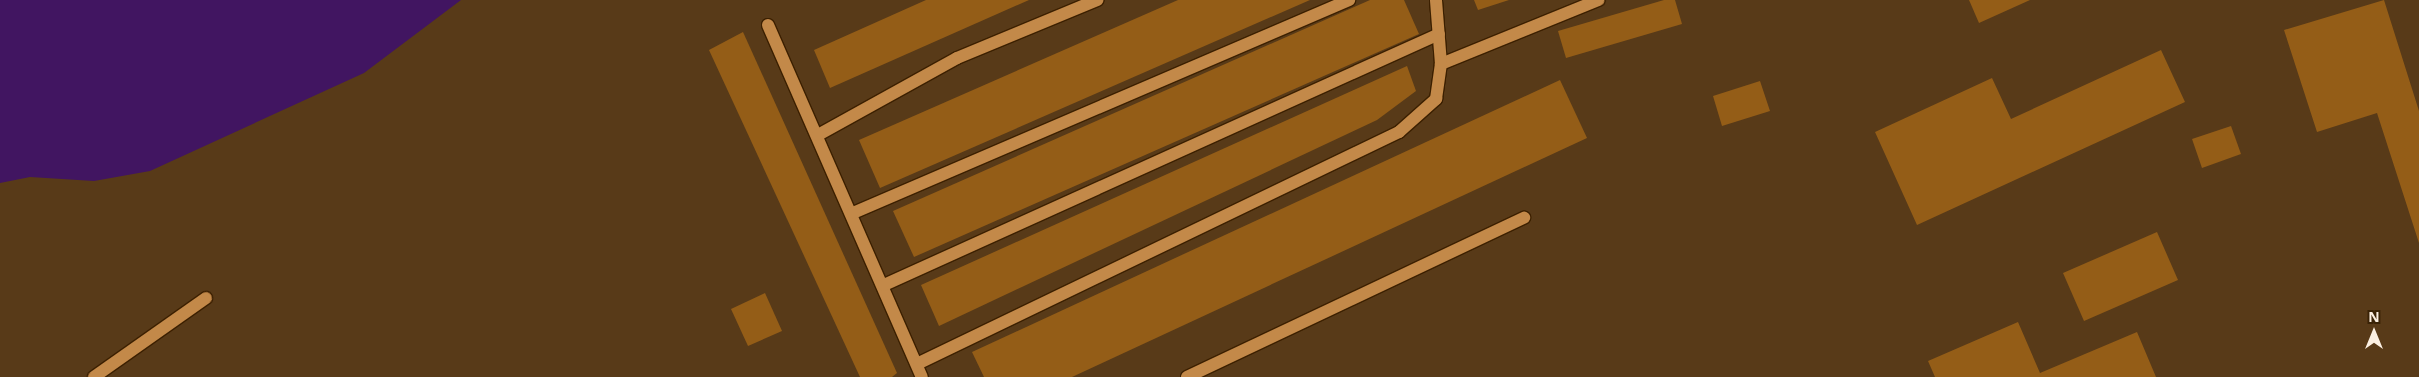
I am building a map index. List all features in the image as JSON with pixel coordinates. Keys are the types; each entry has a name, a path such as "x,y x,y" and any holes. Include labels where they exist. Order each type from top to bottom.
{"lane":[{"path":"818,135 957,58 1076,5 1097,0"},
{"path":"852,213 1349,0"},
{"path":"919,363 1399,132 1436,99 1441,64 1436,0"},
{"path":"1441,64 1600,0"},
{"path":"768,25 919,363 922,377"},
{"path":"884,285 1439,34"},
{"path":"1187,377 1524,218"},
{"path":"94,377 206,298"}],"shaded area":[{"path":"0,0 461,0 364,73 150,171 94,181 30,177 0,183"}],"building":[{"path":"926,0 1029,0 830,88 814,50"},
{"path":"1178,0 1310,0 880,188 859,140"},
{"path":"1370,0 1404,0 1419,34 914,257 893,211"},
{"path":"1474,0 1509,0 1478,10"},
{"path":"1664,0 1675,0 1682,24 1566,58 1558,31"},
{"path":"1969,0 2030,0 1979,23"},
{"path":"2384,0 2419,111 2419,243 2377,113 2317,132 2284,30"},
{"path":"743,32 897,373 892,377 860,377 709,50"},
{"path":"2161,50 2185,102 1917,225 1875,132 1992,78 2011,119"},
{"path":"1407,66 1416,91 1377,120 939,326 921,285"},
{"path":"1560,80 1587,138 1072,377 984,377 972,352"},
{"path":"1760,81 1770,111 1722,126 1713,96"},
{"path":"2231,126 2241,154 2202,168 2192,139"},
{"path":"2157,232 2178,280 2084,321 2063,273"},
{"path":"765,293 782,331 748,346 731,309"},
{"path":"2018,322 2040,373 2137,332 2156,377 1935,377 1928,361"}]}
